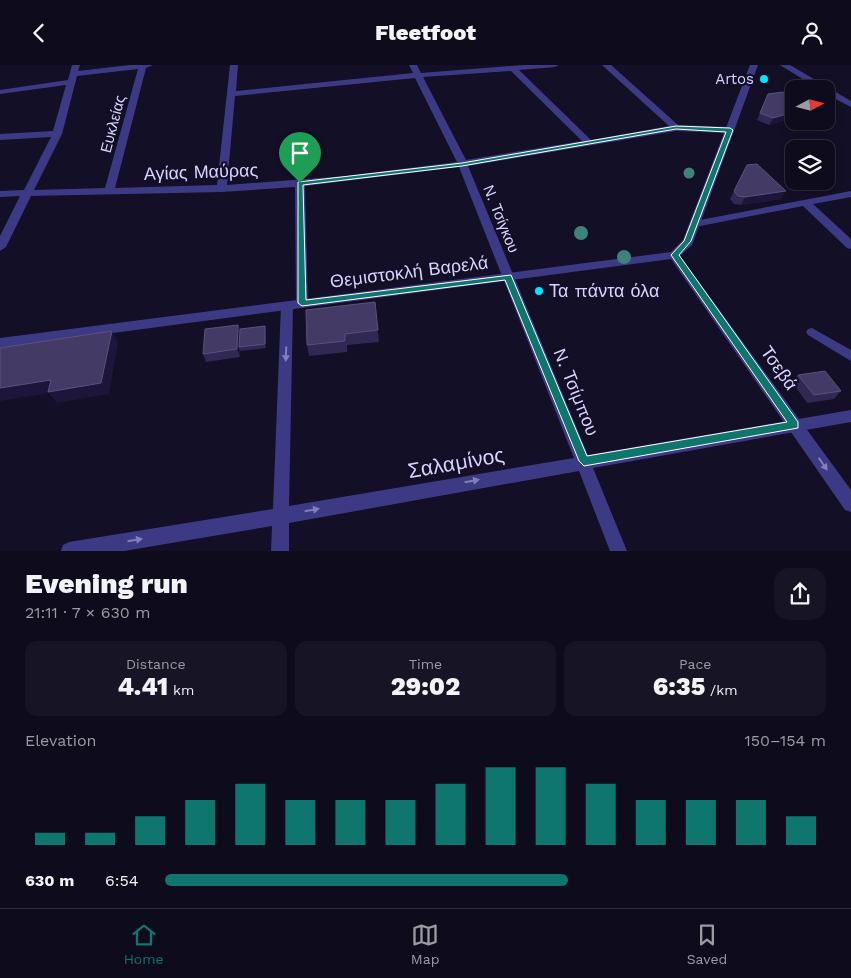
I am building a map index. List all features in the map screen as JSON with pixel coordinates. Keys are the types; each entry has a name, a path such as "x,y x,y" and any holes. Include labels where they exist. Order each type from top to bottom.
{"street":[{"path":"0,92 74,74 147,65"},
{"name":"Ευκλείας","path":"109,190 147,65"},
{"path":"222,189 234,65"},
{"name":"Ν. Τσίγκου","path":"413,65 462,165 508,277"},
{"path":"231,95 419,75 555,65"},
{"path":"606,65 676,128"},
{"path":"674,255 688,241 754,65"},
{"path":"784,65 810,80"},
{"path":"508,68 588,142"},
{"path":"0,247 57,134 74,74"},
{"path":"835,94 851,104"},
{"name":"Αγίας Μαύρας","path":"0,193 222,189 300,183 462,165 676,128 730,130"},
{"path":"0,137 57,134"},
{"path":"280,551 295,304 300,183"},
{"path":"695,224 851,194"},
{"path":"805,203 851,245"},
{"name":"Θεμιστοκλή Βαρελά","path":"0,343 674,255"},
{"name":"Τσεβά","path":"674,255 851,503"},
{"name":"N. Τσίμπου","path":"508,277 619,551"},
{"name":"Σαλαμίνος","path":"69,551 281,516 584,461 851,416"}],"lane":[{"path":"812,332 851,356"}],"building":[{"path":"785,93 785,115 773,118 760,113 768,94"},
{"path":"757,164 786,191 745,197 738,196 734,191 747,165"},
{"path":"375,302 378,330 345,334 345,341 307,345 306,310"},
{"path":"238,325 237,349 203,354 205,329"},
{"path":"265,326 265,344 239,347 240,329"},
{"path":"112,331 101,383 48,392 51,380 0,388 0,348"},
{"path":"825,371 841,391 814,395 798,375"}],"place":[{"name":"Artos","path":"764,79"},
{"name":"Τα πάντα όλα","path":"539,291"}],"route":[{"path":"676,128 730,130 688,241 674,255 795,425 584,461 508,277 302,303 300,183 462,165 676,128"}]}
